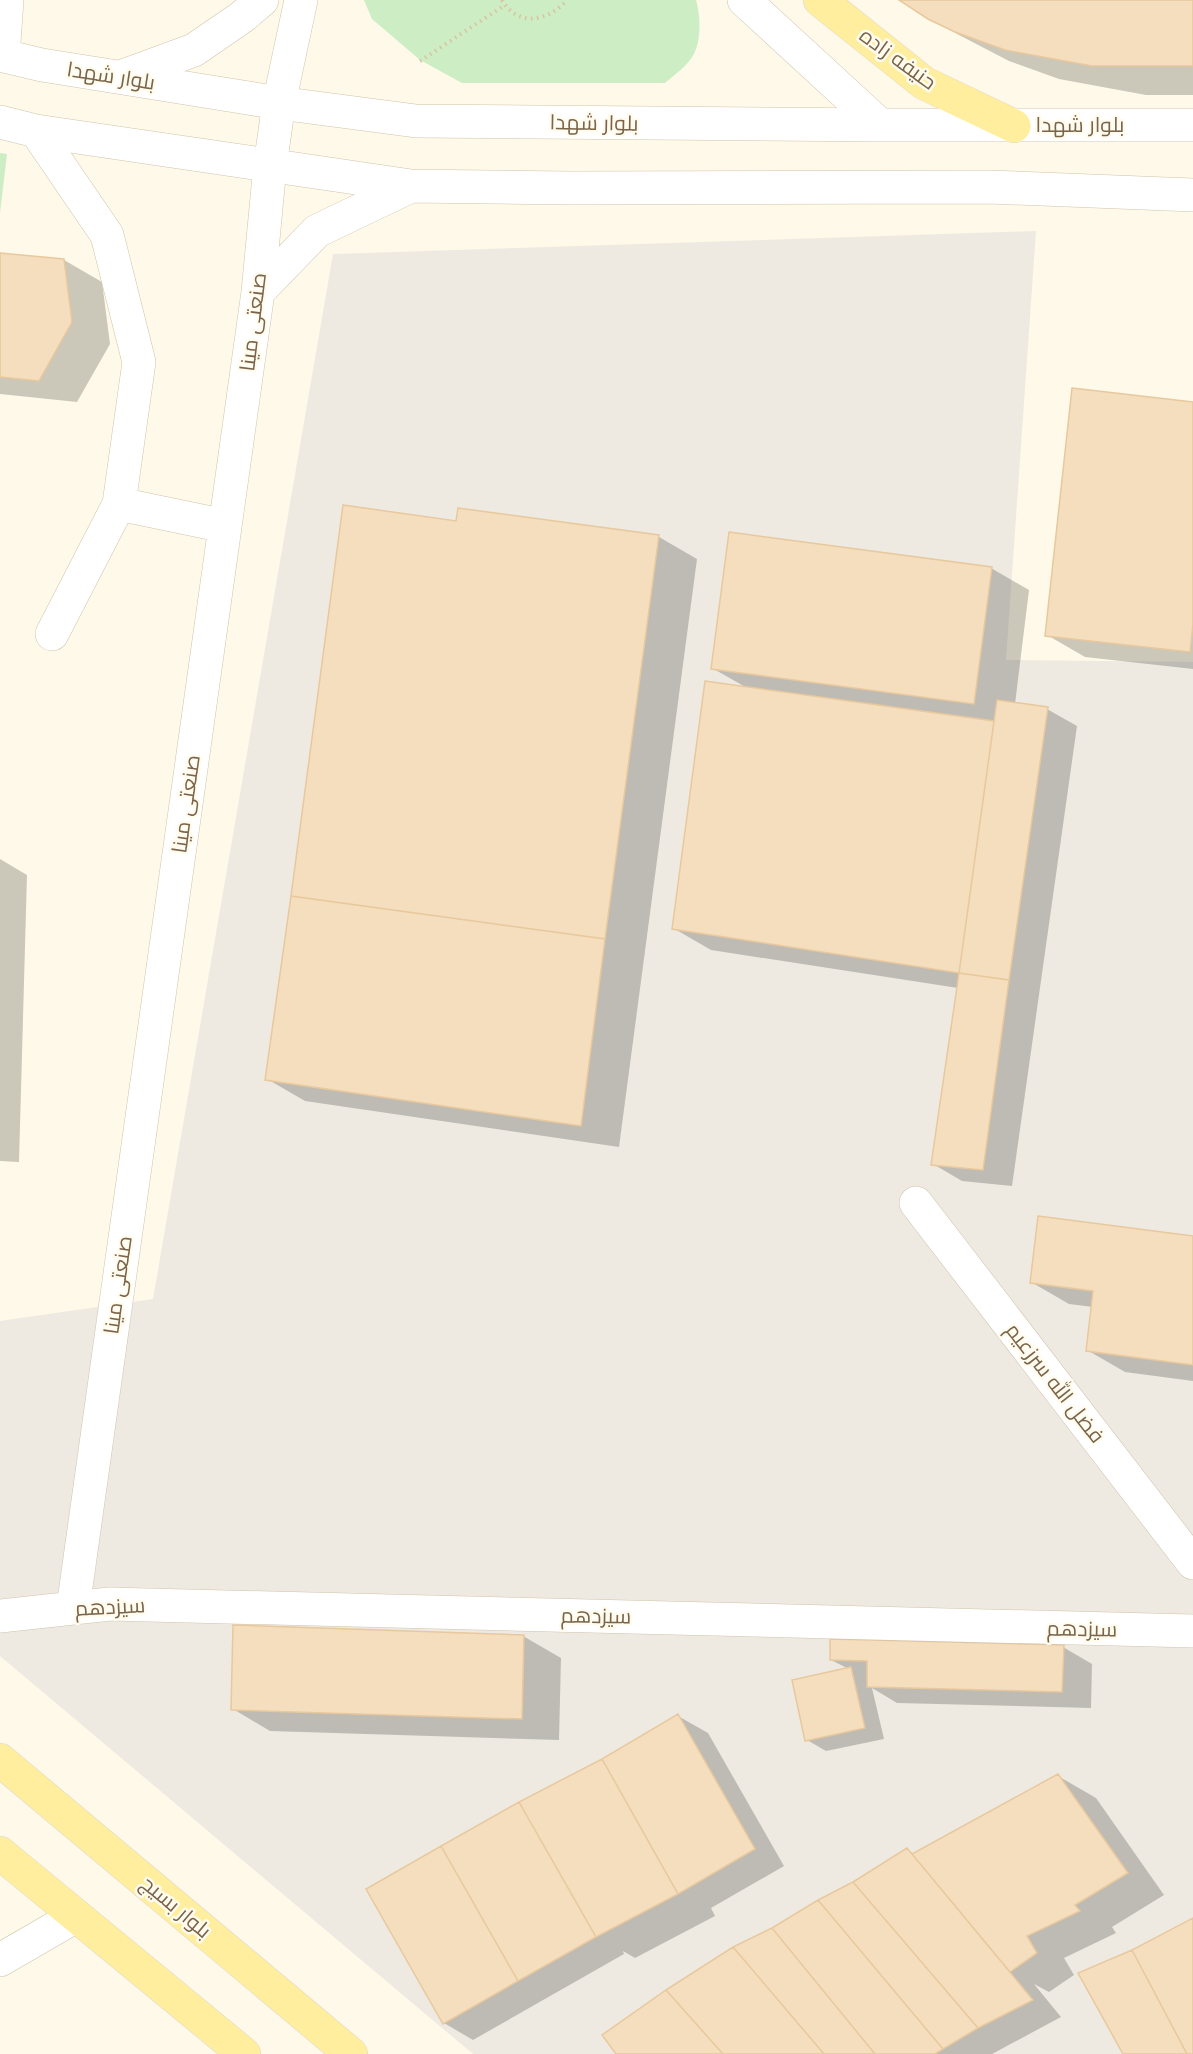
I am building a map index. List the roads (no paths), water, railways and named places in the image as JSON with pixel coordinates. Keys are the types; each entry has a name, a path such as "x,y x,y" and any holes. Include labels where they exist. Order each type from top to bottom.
{"main road":[{"name":"حنیفه زاده","path":"820,0 924,83 1014,126"},
{"name":"بلوار بسیج","path":"0,1760 351,2054"},
{"path":"0,1853 244,2054"}],"street":[{"path":"1,55 7,0"},
{"path":"120,77 194,50 242,18 262,0"},
{"name":"صنعتی مینا","path":"73,1608 258,292 270,166 279,103 301,0"},
{"path":"744,0 880,125"},
{"name":"بلوار شهدا","path":"1,55 42,65 279,103 416,121 1014,126 1193,125"},
{"path":"0,122 36,131 411,186 989,187 1193,195"},
{"path":"36,131 107,236 139,362 119,504 52,634"},
{"path":"258,292 317,231 411,186"},
{"path":"119,504 225,526"},
{"name":"فضل الله سرزعیم","path":"916,1203 1193,1563"},
{"name":"سیزدهم","path":"0,1616 110,1604 1193,1631"},
{"path":"0,1960 76,1916"}]}
